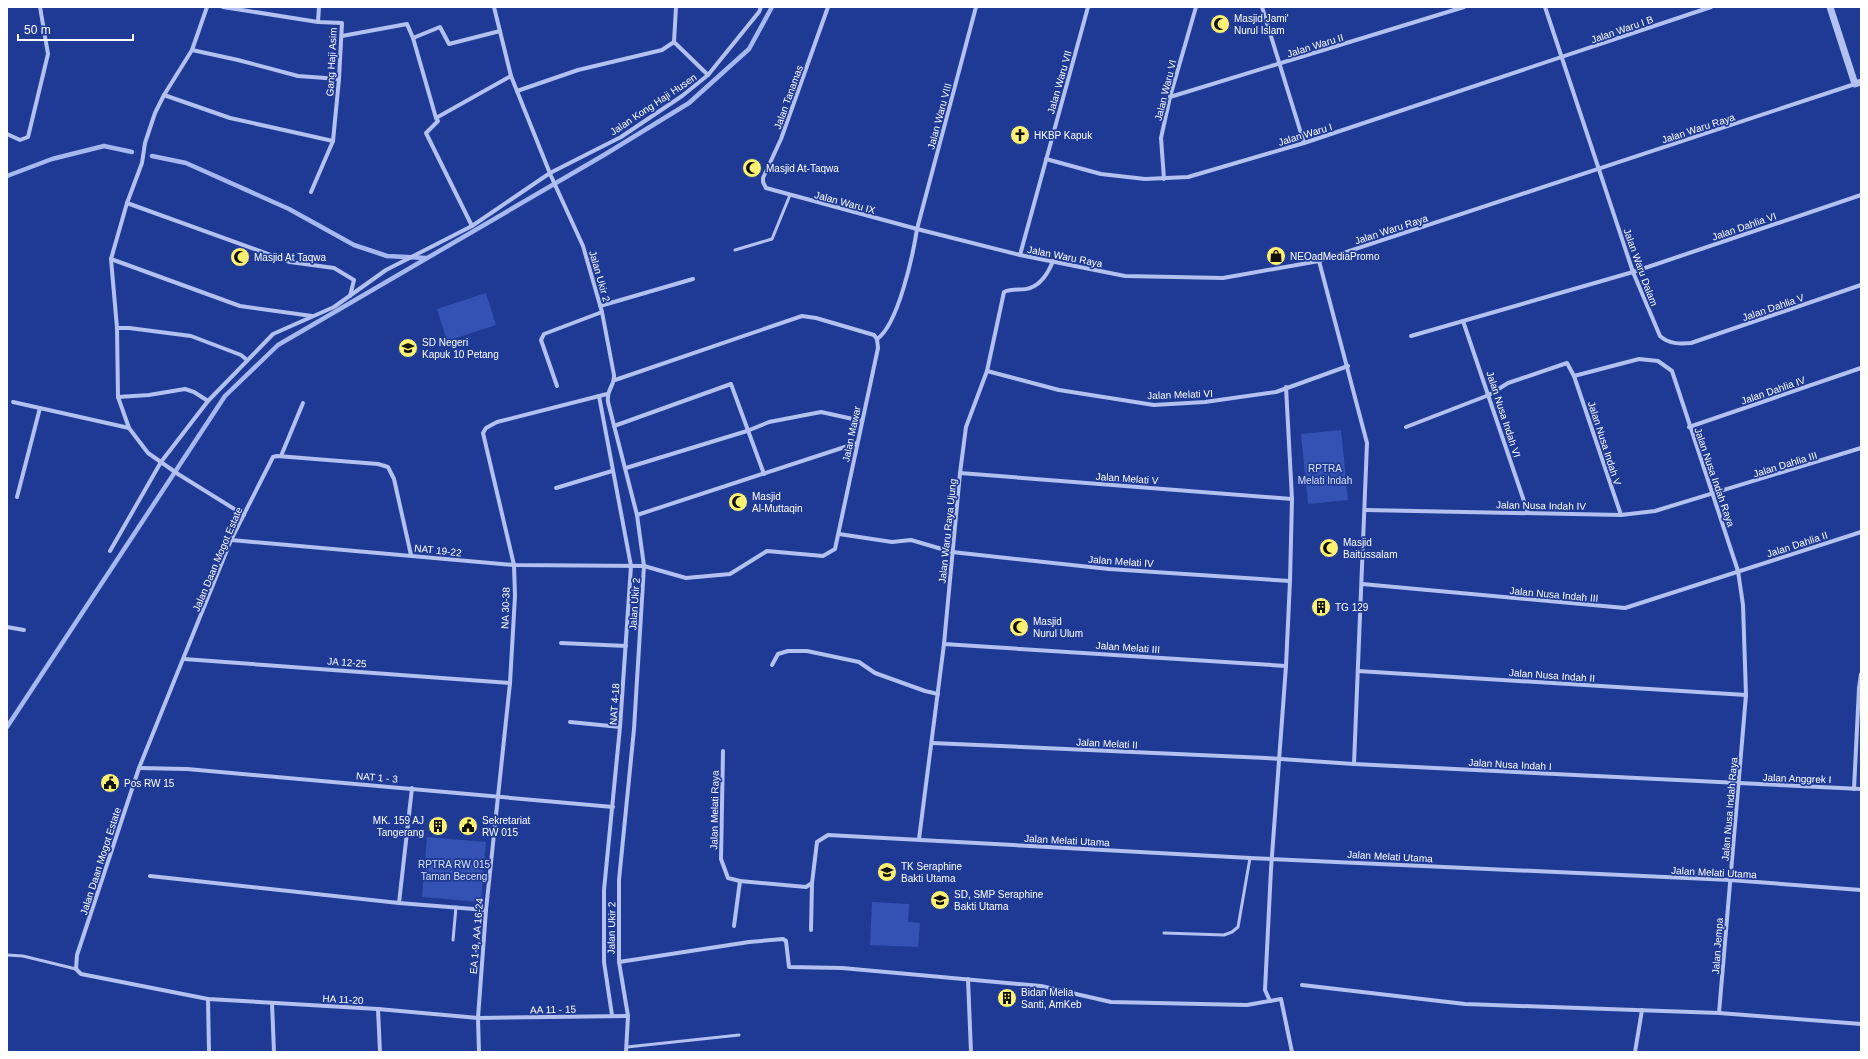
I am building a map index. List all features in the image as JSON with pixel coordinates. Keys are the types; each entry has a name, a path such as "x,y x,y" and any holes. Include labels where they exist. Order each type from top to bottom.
{"street":[{"path":"7,134 20,140 28,137 48,54 40,7"},
{"path":"207,7 192,50 164,95 155,113 145,143 142,163 127,203 111,259 117,328 118,397 129,428 148,453 178,474 244,515"},
{"name":"Gang Haji Asim","path":"223,7 318,22 342,24 339,80 333,140 311,192"},
{"path":"318,22 319,7"},
{"name":"Jalan Ukir 2","path":"494,7 511,76 557,190 583,246 602,312 614,367 615,380"},
{"path":"676,7 674,42 708,75"},
{"name":"Jalan Kong Haji Husen","path":"110,551 161,463 208,402 273,334 334,307 386,270 472,226 551,175 621,136 682,96 708,75 759,12 761,7"},
{"name":"Jalan Tanamas","path":"769,189 764,185 764,178 781,139 828,7"},
{"name":"Jalan Waru VIII","path":"917,229 976,7"},
{"name":"Jalan Waru VII","path":"1020,255 1088,7"},
{"name":"Jalan Waru VI","path":"1164,179 1161,138 1170,97 1196,7"},
{"path":"1262,7 1304,143"},
{"name":"Jalan Waru II","path":"1170,97 1280,65 1464,7"},
{"path":"1545,7 1599,169"},
{"name":"Jalan Waru I B","path":"1562,58 1711,7"},
{"path":"1830,7 1858,83"},
{"path":"342,36 407,24 413,38 438,121 426,133 472,226"},
{"path":"413,38 440,27 449,44 500,32"},
{"path":"517,92 578,70 662,50 674,42"},
{"path":"192,50 238,60 298,76 339,80"},
{"name":"Jalan Waru I","path":"1046,159 1101,174 1164,179 1188,177 1304,143 1562,58"},
{"path":"436,118 511,76"},
{"name":"Jalan Waru Raya","path":"917,229 1020,255 1125,276 1223,278 1319,261 1858,83"},
{"path":"164,95 230,118 333,140"},
{"name":"Jalan Waru Dalam","path":"1599,169 1633,272 1660,336 1665,341 1673,343 1691,343"},
{"name":"Jalan Waru IX","path":"769,189 917,229"},
{"name":"Jalan Dahlia VI","path":"1411,336 1633,272 1861,195"},
{"path":"127,203 290,262 334,268 354,280 350,296"},
{"path":"599,396 607,394 615,380 802,316 816,318 871,333 877,340 883,335 894,312 912,261 917,229"},
{"path":"111,259 240,306 304,316 314,316"},
{"name":"Jalan Waru Raya Ujung","path":"919,840 944,644 960,473 966,428 987,371 1004,292 1010,289 1030,288 1040,281 1048,272 1053,261"},
{"path":"1319,261 1348,366 1367,443 1354,764"},
{"path":"600,306 693,279"},
{"name":"Jalan Dahlia V","path":"1691,343 1861,285"},
{"path":"557,386 541,340 544,334 602,312"},
{"name":"Jalan Nusa Indah VI","path":"1463,320 1490,395 1528,512"},
{"path":"117,328 129,328 191,336 241,355 247,360"},
{"name":"Jalan Mawar","path":"644,566 686,578 730,574 767,551 824,556 835,549 878,348 877,340"},
{"name":"Jalan Nusa Indah Raya","path":"1574,376 1639,358 1658,361 1672,371 1689,427 1738,571 1743,605 1746,695 1740,784 1730,880"},
{"path":"1406,427 1490,395 1508,383 1567,363 1574,376"},
{"name":"Jalan Melati VI","path":"987,371 1059,390 1154,405 1205,402 1276,392 1286,387 1348,366"},
{"name":"Jalan Dahlia IV","path":"1689,427 1861,368"},
{"name":"Jalan Nusa Indah V","path":"1574,376 1621,515"},
{"path":"614,426 731,384 764,474"},
{"path":"1270,1001 1265,990 1290,581 1292,499 1286,387"},
{"path":"118,397 149,395 185,389 194,392 208,402"},
{"name":"Jalan Ukir 2","path":"607,394 637,515 644,566 634,729 619,880 619,962 628,1016 626,1050"},
{"name":"NA 30-38","path":"498,797 510,683 515,596 514,565 483,433 490,424 599,396"},
{"name":"NAT 4-18","path":"599,396 631,566 620,727 604,890 604,962 612,1016"},
{"path":"13,402 129,428"},
{"name":"Jalan Daan Mogot Estate","path":"76,969 77,955 139,768 232,540 270,462 273,457 279,456 303,403"},
{"path":"16,497 40,408"},
{"path":"626,468 747,431 769,422 821,412 862,421"},
{"path":"637,515 857,443"},
{"name":"Jalan Dahlia III","path":"1713,494 1861,448"},
{"path":"279,456 378,464 388,467 394,479 411,555"},
{"path":"556,488 612,471"},
{"name":"Jalan Melati V","path":"960,473 1292,499"},
{"name":"Jalan Nusa Indah IV","path":"1365,510 1621,515 1655,511 1713,494"},
{"name":"Jalan Dahlia II","path":"1738,571 1861,532"},
{"path":"838,534 892,542 911,540 952,552"},
{"name":"NAT 19-22","path":"232,540 514,565 644,566"},
{"name":"Jalan Melati IV","path":"952,552 1109,570 1290,581"},
{"name":"Jalan Nusa Indah III","path":"1362,584 1625,608 1738,571"},
{"path":"7,627 24,630"},
{"path":"561,643 626,646"},
{"name":"Jalan Melati III","path":"944,644 1286,666"},
{"path":"772,665 778,654 788,650 807,651 859,662 876,673 925,691 938,694"},
{"name":"JA 12-25","path":"184,659 510,683"},
{"name":"Jalan Nusa Indah II","path":"1358,671 1746,695"},
{"path":"1854,789 1861,674"},
{"path":"570,722 620,727"},
{"name":"Jalan Melati II","path":"932,743 1280,759"},
{"name":"Jalan Melati Raya","path":"723,751 721,859 728,878 740,881 806,887 812,883"},
{"name":"Jalan Nusa Indah I","path":"1280,759 1740,784"},
{"name":"NAT 1 - 3","path":"139,768 187,769 613,807"},
{"name":"Jalan Anggrek I","path":"1740,784 1861,790"},
{"path":"399,903 412,788"},
{"name":"EA 1-9, AA 16-24","path":"479,1052 478,1018 486,910 498,797"},
{"path":"811,930 812,883 817,842 828,835 919,840"},
{"name":"Jalan Melati Utama","path":"919,840 1250,858 1730,880 1861,890"},
{"path":"150,876 399,903 486,910"},
{"name":"Jalan Jempa","path":"1719,1013 1730,880"},
{"path":"734,926 740,881"},
{"path":"619,962 749,942 782,939 786,941 789,967 842,968 1041,986 1111,1002 1247,1005 1281,999 1292,1052"},
{"path":"76,969 81,974 208,1000 209,1052"},
{"path":"968,979 971,1052"},
{"path":"1302,985 1466,1004 1719,1013 1861,1024"},
{"name":"HA 11-20","path":"208,1000 378,1009 478,1018"},
{"path":"272,1003 274,1052"},
{"path":"378,1009 380,1052"},
{"path":"1635,1052 1642,1010"},
{"name":"AA 11 - 15","path":"478,1018 628,1016"}],"lane":[{"path":"736,250 772,239 790,195"},
{"path":"1164,933 1224,935 1232,932 1238,927 1250,858"},
{"path":"453,940 456,907"},
{"path":"7,955 23,956 76,969"},
{"path":"626,1050 739,1035"}],"green space":[{"path":"486,293 496,325 447,341 437,309"},
{"name":"RPTRA Melati Indah","path":"1341,430 1348,500 1308,504 1301,434"},
{"name":"RPTRA RW 015 Taman Beceng","path":"427,837 486,842 481,902 422,897"},
{"path":"872,902 909,904 908,922 920,923 918,947 870,945"}],"waterway":[{"path":"7,727 225,396 278,345 604,155 689,103 749,49 772,7"},
{"path":"7,176 52,159 104,146 132,152"},
{"path":"152,156 186,163 289,209 354,245 387,256 426,258"}],"place":[{"name":"Masjid Jami' Nurul Islam","path":"1220,24"},
{"name":"HKBP Kapuk","path":"1020,135"},
{"name":"Masjid At-Taqwa","path":"752,168"},
{"name":"NEOadMediaPromo","path":"1276,256"},
{"name":"Masjid At Taqwa","path":"240,257"},
{"name":"SD Negeri Kapuk 10 Petang","path":"408,348"},
{"name":"Masjid Al-Muttaqin","path":"738,502"},
{"name":"Masjid Baitussalam","path":"1329,548"},
{"name":"TG 129","path":"1321,607"},
{"name":"Masjid Nurul Ulum","path":"1019,627"},
{"name":"Pos RW 15","path":"110,783"},
{"name":"MK. 159 AJ Tangerang","path":"438,826"},
{"name":"Sekretariat RW 015","path":"468,826"},
{"name":"TK Seraphine Bakti Utama","path":"887,872"},
{"name":"SD, SMP Seraphine Bakti Utama","path":"940,900"},
{"name":"Bidan Melia Santi, AmKeb","path":"1007,998"}]}
